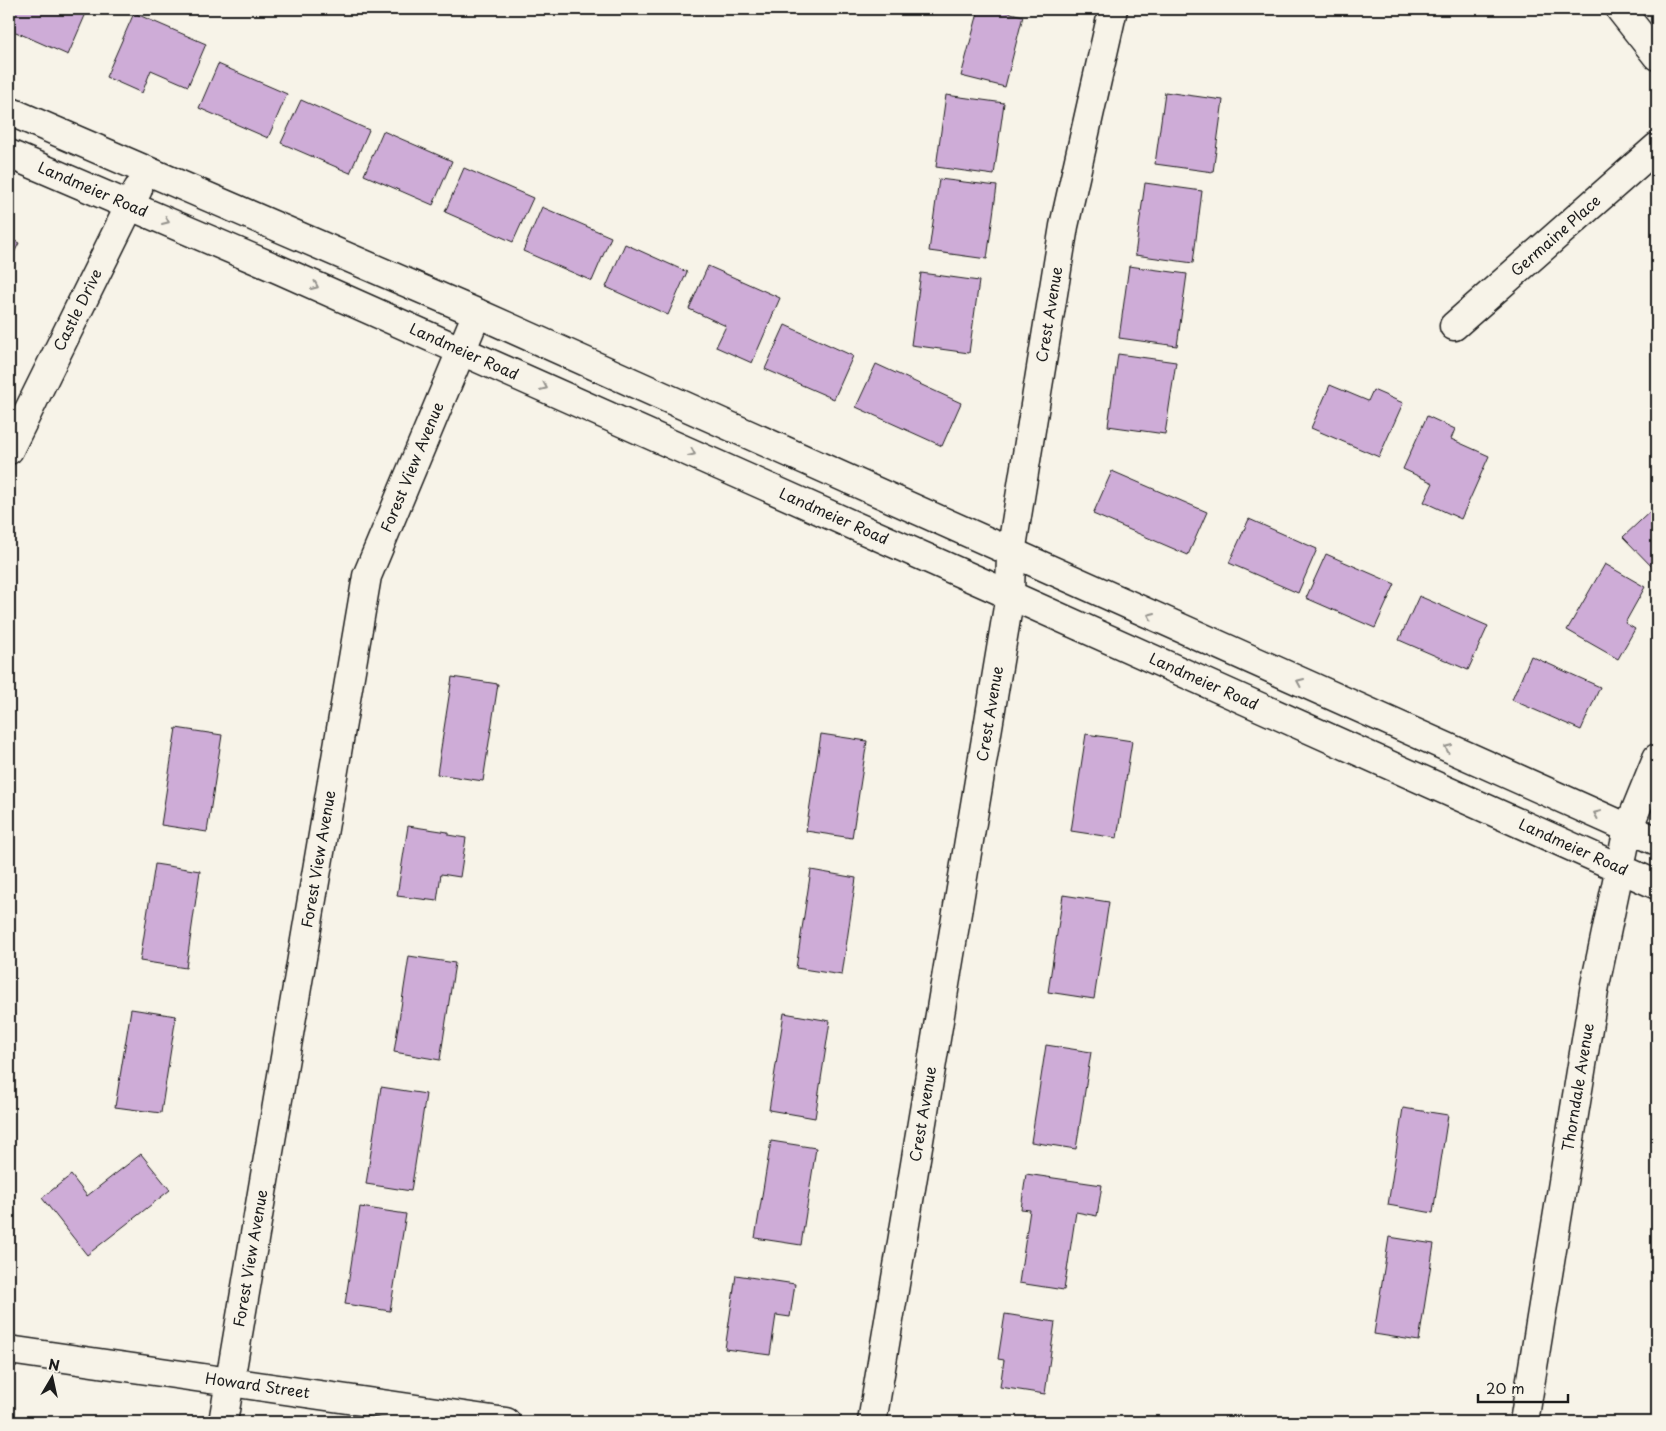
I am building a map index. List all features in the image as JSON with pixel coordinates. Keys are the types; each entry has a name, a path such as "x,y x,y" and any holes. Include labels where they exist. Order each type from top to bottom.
{"street":[{"name":"Crest Avenue","path":"872,1422 1010,595 1010,553 1064,226 1113,9"},
{"path":"1620,9 1657,56"},
{"path":"9,111 477,313 1657,841"},
{"name":"Germaine Place","path":"1454,326 1657,147"},
{"name":"Landmeier Road","path":"9,154 462,351 1657,885"},
{"name":"Castle Drive","path":"9,450 146,170"},
{"name":"Forest View Avenue","path":"223,1422 367,576 477,313"},
{"name":"Thorndale Avenue","path":"1524,1422 1595,985 1628,828 1657,758"},
{"name":"Howard Street","path":"9,1350 506,1422"}],"building":[{"path":"9,9 81,9 87,11 68,55 9,29"},
{"path":"979,9 994,9 1023,16 1005,87 961,76"},
{"path":"134,13 206,44 188,86 151,70 142,93 106,77"},
{"path":"218,64 287,94 268,138 199,108"},
{"path":"1165,92 1223,100 1213,172 1155,164"},
{"path":"946,95 1004,103 994,175 936,167"},
{"path":"301,100 369,130 350,173 281,143"},
{"path":"383,131 452,161 433,205 364,175"},
{"path":"464,168 533,198 513,242 445,212"},
{"path":"939,179 997,186 987,259 929,251"},
{"path":"1145,183 1202,191 1193,263 1135,255"},
{"path":"542,207 611,237 592,281 523,251"},
{"path":"9,238 19,243 10,261 9,261"},
{"path":"625,244 687,272 668,315 606,287"},
{"path":"708,266 780,298 752,363 716,347 726,326 689,309"},
{"path":"1129,266 1187,274 1177,346 1119,338"},
{"path":"921,273 979,281 969,353 911,345"},
{"path":"785,325 853,356 834,399 765,369"},
{"path":"1118,354 1176,362 1165,434 1108,426"},
{"path":"876,364 961,403 942,446 856,407"},
{"path":"1330,385 1368,401 1373,390 1403,403 1379,457 1311,428"},
{"path":"1427,416 1455,429 1451,439 1489,456 1461,519 1424,502 1433,483 1403,469"},
{"path":"1112,471 1207,512 1188,555 1093,514"},
{"path":"1657,505 1657,571 1656,571 1623,537"},
{"path":"1249,519 1317,549 1298,593 1229,563"},
{"path":"1326,554 1395,584 1375,628 1306,598"},
{"path":"1605,564 1645,587 1625,623 1635,629 1618,659 1567,630"},
{"path":"1419,596 1488,626 1468,670 1399,640"},
{"path":"1531,656 1600,687 1581,730 1512,700"},
{"path":"452,677 498,684 483,781 437,774"},
{"path":"176,728 222,735 207,832 161,825"},
{"path":"821,734 867,741 852,838 806,831"},
{"path":"1086,734 1132,741 1117,838 1071,831"},
{"path":"408,826 448,832 448,835 466,838 460,877 441,874 437,901 397,896"},
{"path":"155,864 200,871 186,968 140,961"},
{"path":"811,870 856,878 842,975 796,968"},
{"path":"1063,895 1109,902 1094,999 1048,992"},
{"path":"409,956 455,963 440,1060 394,1052"},
{"path":"131,1009 176,1016 161,1113 115,1107"},
{"path":"784,1013 830,1021 815,1118 769,1110"},
{"path":"1046,1045 1091,1052 1076,1149 1031,1142"},
{"path":"381,1087 426,1094 411,1191 366,1184"},
{"path":"1403,1108 1448,1115 1433,1213 1388,1205"},
{"path":"771,1141 816,1148 801,1245 755,1238"},
{"path":"141,1154 170,1190 87,1255 42,1198 71,1175 87,1196"},
{"path":"1026,1174 1102,1185 1097,1216 1076,1212 1064,1290 1019,1283 1030,1210 1021,1209"},
{"path":"360,1207 406,1214 390,1311 345,1304"},
{"path":"1389,1237 1434,1244 1419,1341 1374,1334"},
{"path":"736,1275 795,1284 790,1317 776,1315 770,1355 725,1349"},
{"path":"1005,1314 1055,1322 1045,1394 1000,1387 1004,1360 998,1359"}]}
